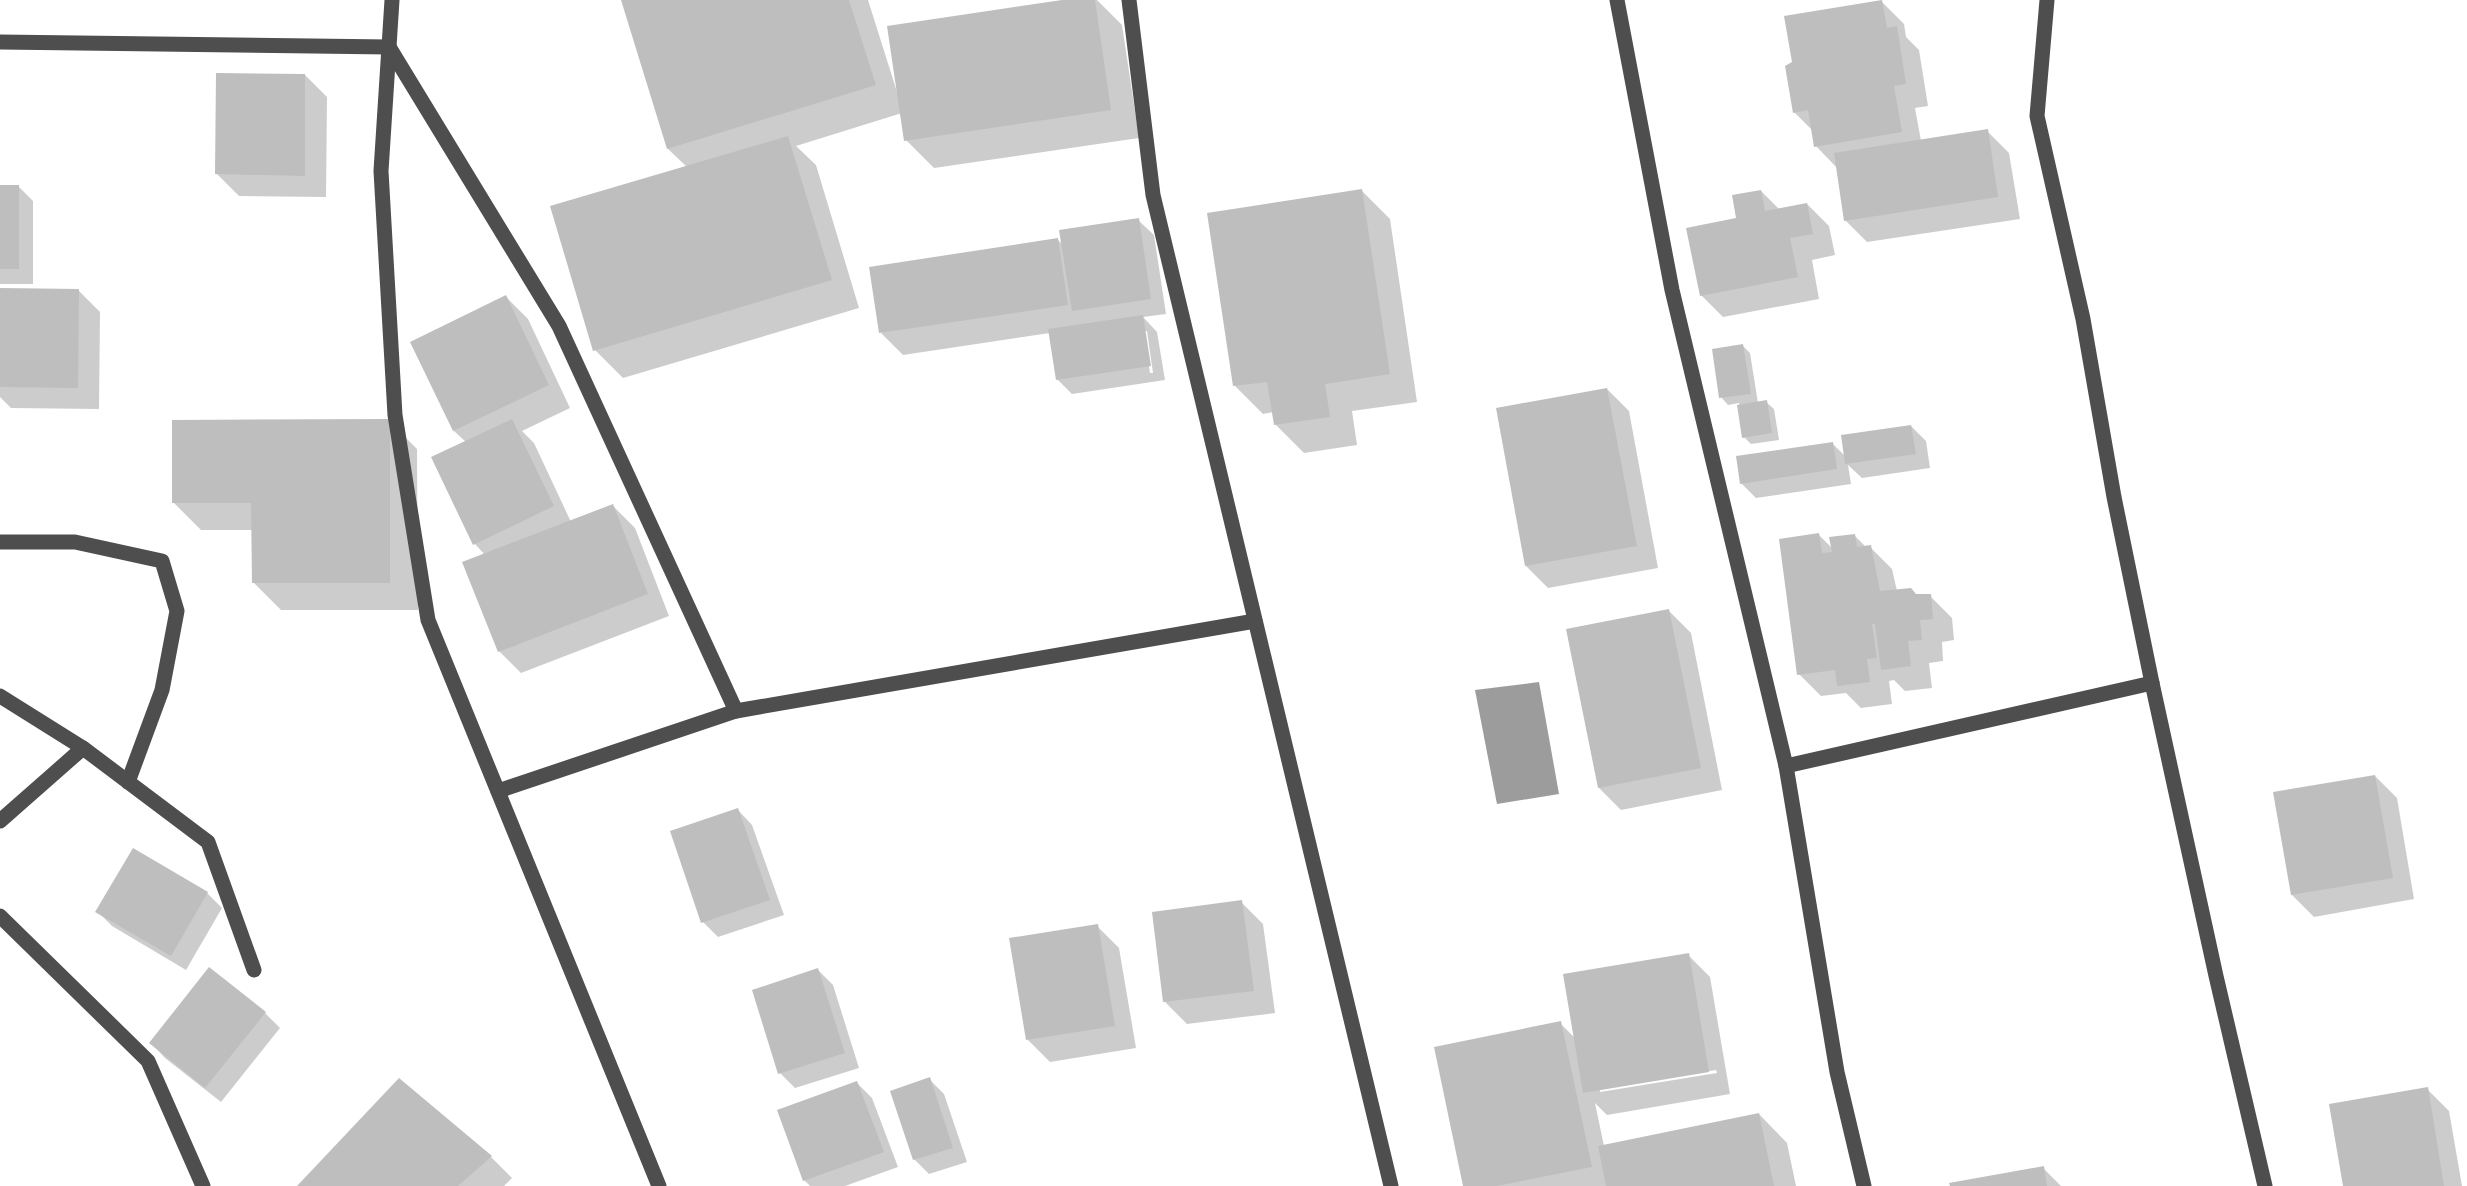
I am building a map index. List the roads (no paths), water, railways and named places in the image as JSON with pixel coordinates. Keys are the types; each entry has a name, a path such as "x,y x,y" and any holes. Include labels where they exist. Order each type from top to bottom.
{"street":[{"path":"392,0 381,171 395,415 428,620 659,1186"},
{"path":"1129,0 1153,195 1391,1186"},
{"path":"1617,0 1672,290 1786,766 1837,1072 1864,1186"},
{"path":"2047,0 2037,116 2083,319 2114,497 2152,683 2265,1186"},
{"path":"0,42 389,47"},
{"path":"389,47 559,326 736,711"},
{"path":"0,542 75,542 162,561 177,611 162,690 128,782"},
{"path":"498,791 736,711 1255,621"},
{"path":"1786,766 2152,683"},
{"path":"0,696 83,748 208,842 254,970"},
{"path":"0,820 83,748"},
{"path":"0,916 148,1061 203,1186"}]}
